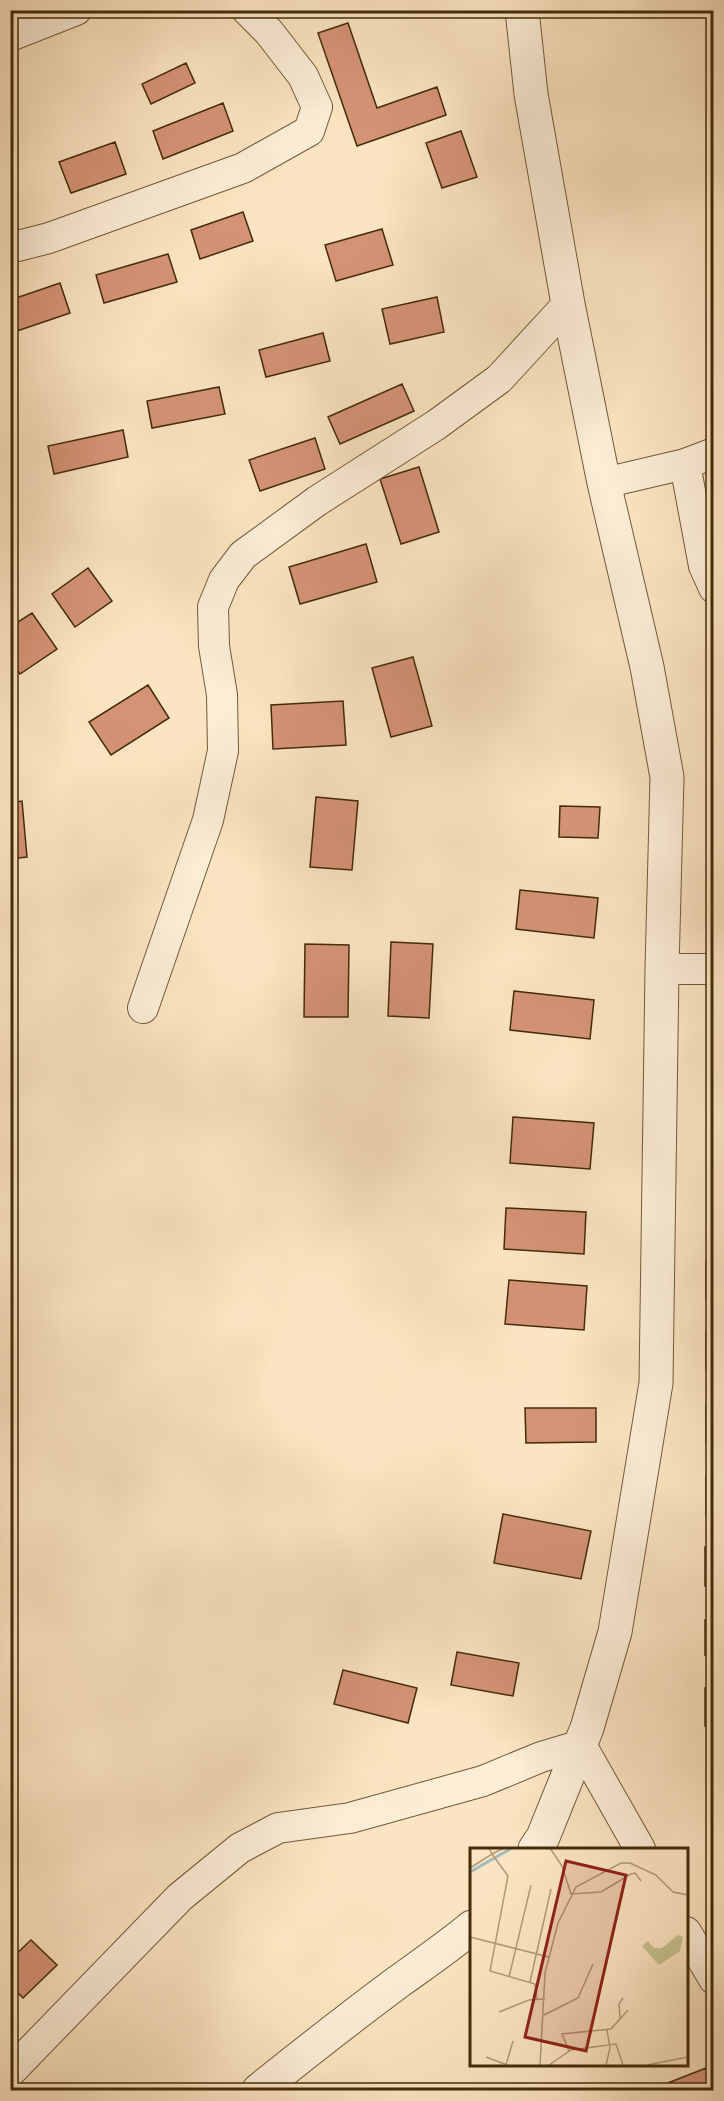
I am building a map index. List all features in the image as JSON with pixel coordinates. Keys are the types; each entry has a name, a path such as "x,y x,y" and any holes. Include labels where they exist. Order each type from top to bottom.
{"street":[{"path":"10,36 76,10"},
{"path":"10,248 49,238 243,168 309,131 318,107 303,76 269,32 247,10"},
{"path":"522,10 531,93 567,304 603,483 647,667 667,777 656,1383 615,1632 581,1745 543,1837 536,1848"},
{"path":"143,1008 208,820 223,752 222,695 214,646 213,607 224,580 243,555 317,501 436,425 499,379 567,304"},
{"path":"603,483 684,464 714,453"},
{"path":"684,464 705,566 714,588"},
{"path":"662,969 714,969"},
{"path":"581,1745 639,1848"},
{"path":"10,2072 180,1897 240,1848 278,1828 351,1818 483,1781 541,1757 581,1745"},
{"path":"260,2091 315,2045 446,1949 470,1929"},
{"path":"688,1934 714,1979"}],"building":[{"path":"348,23 377,108 437,87 446,115 357,146 318,33"},
{"path":"186,63 195,83 151,104 142,84"},
{"path":"223,103 233,131 163,159 153,131"},
{"path":"461,131 477,177 442,188 426,143"},
{"path":"115,142 126,174 71,193 59,162"},
{"path":"243,212 253,241 200,259 191,230"},
{"path":"382,229 393,265 336,281 325,245"},
{"path":"168,254 177,282 104,303 96,275"},
{"path":"60,283 70,313 14,332 10,321 10,300"},
{"path":"437,297 444,332 390,344 382,309"},
{"path":"323,333 330,361 266,377 259,350"},
{"path":"402,384 414,411 340,444 328,417"},
{"path":"219,387 225,414 152,428 147,401"},
{"path":"123,430 128,457 54,474 48,446"},
{"path":"315,438 325,469 260,491 249,460"},
{"path":"419,467 439,532 401,544 380,479"},
{"path":"366,544 377,582 300,604 289,567"},
{"path":"88,568 112,601 75,627 52,594"},
{"path":"32,613 57,649 20,674 10,660 10,627"},
{"path":"413,657 432,726 391,737 372,668"},
{"path":"148,685 169,718 111,755 89,722"},
{"path":"343,701 346,745 273,749 271,705"},
{"path":"316,797 358,801 352,870 310,867"},
{"path":"22,801 27,857 10,859 10,803"},
{"path":"560,806 600,807 598,838 559,837"},
{"path":"520,890 598,898 594,938 516,929"},
{"path":"711,911 714,911 714,951 711,951"},
{"path":"391,942 433,944 429,1018 388,1016"},
{"path":"305,944 349,945 348,1017 304,1017"},
{"path":"514,991 594,1000 590,1039 510,1030"},
{"path":"708,1049 714,1049 714,1089 707,1089"},
{"path":"513,1117 594,1123 590,1169 510,1163"},
{"path":"707,1122 714,1122 714,1158 707,1158"},
{"path":"707,1189 714,1189 714,1227 707,1227"},
{"path":"506,1208 586,1212 584,1254 504,1249"},
{"path":"706,1262 714,1262 714,1299 706,1299"},
{"path":"509,1280 587,1286 584,1330 505,1324"},
{"path":"706,1332 714,1332 714,1369 706,1369"},
{"path":"706,1404 714,1404 714,1443 706,1443"},
{"path":"525,1408 596,1408 596,1442 526,1443"},
{"path":"706,1476 714,1476 714,1515 706,1515"},
{"path":"503,1514 591,1531 581,1579 494,1563"},
{"path":"705,1547 714,1547 714,1586 705,1586"},
{"path":"705,1620 714,1620 714,1655 705,1655"},
{"path":"457,1652 519,1663 513,1696 451,1685"},
{"path":"343,1670 417,1688 408,1723 334,1704"},
{"path":"705,1688 714,1688 714,1726 705,1726"},
{"path":"31,1940 57,1965 23,1998 10,1985 10,1960"},
{"path":"706,2068 714,2090 650,2090"}]}
